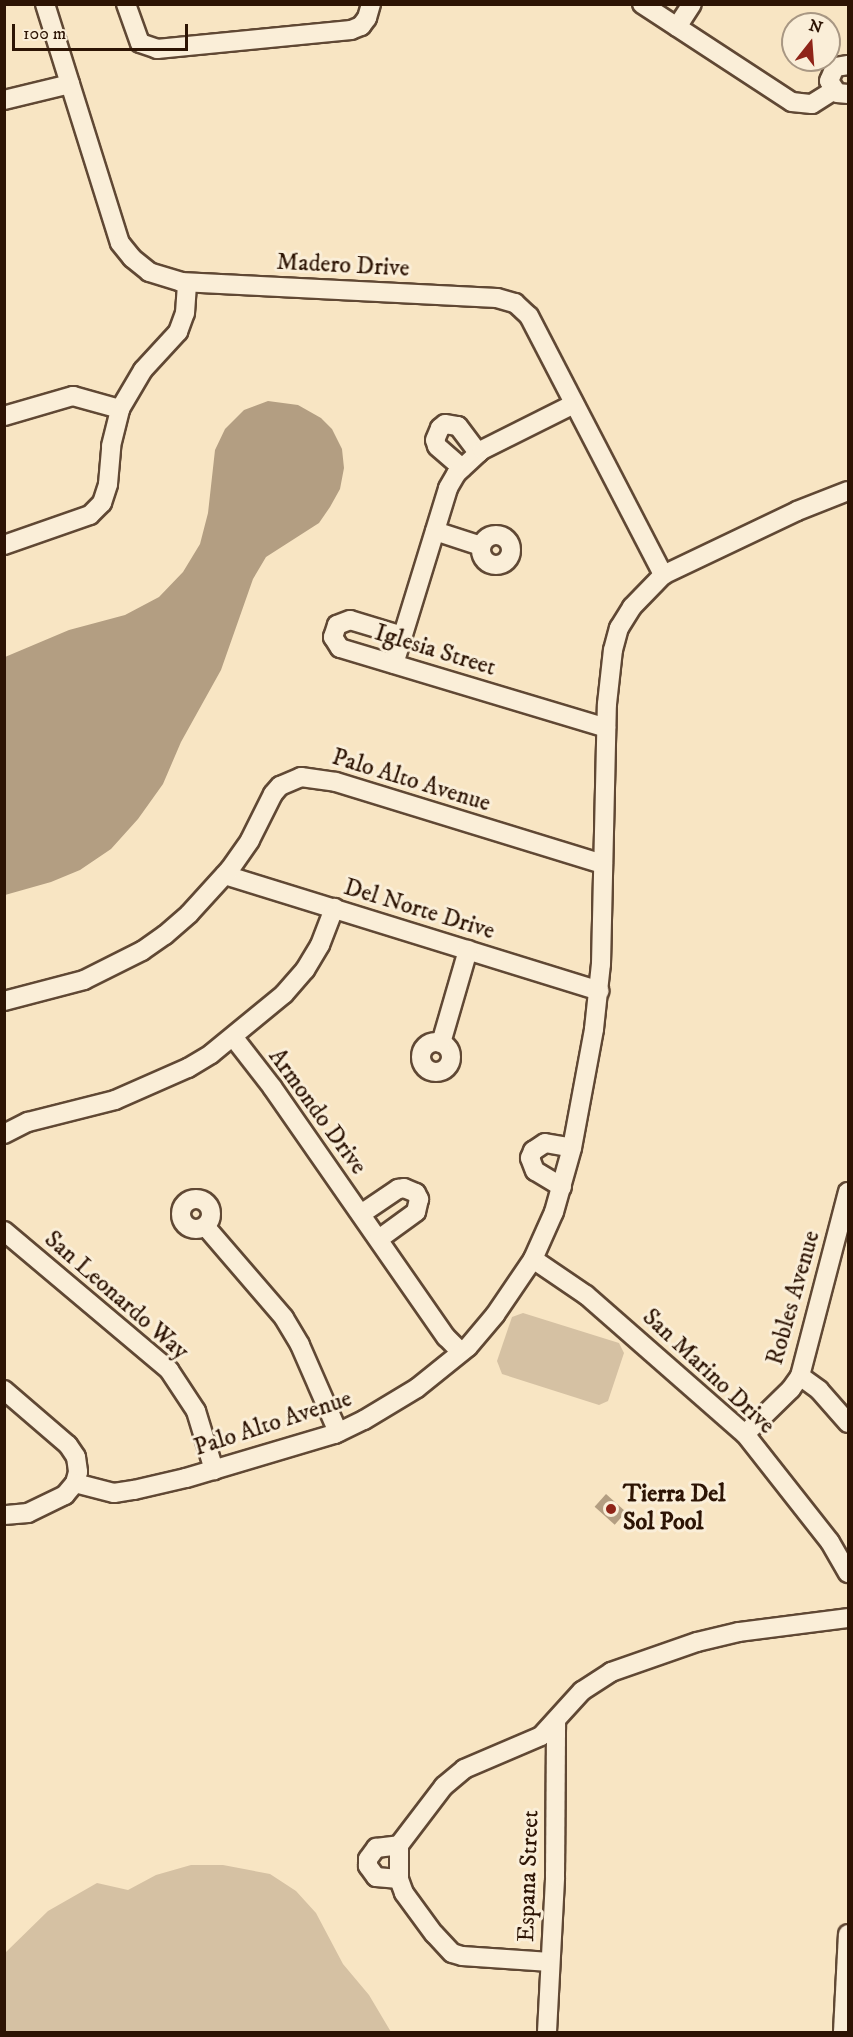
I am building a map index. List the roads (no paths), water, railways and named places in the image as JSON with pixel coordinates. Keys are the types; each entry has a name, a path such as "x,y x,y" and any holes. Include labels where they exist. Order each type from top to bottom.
{"street":[{"name":"Madero Drive","path":"45,4 120,243 132,258 149,272 187,283 506,299 515,303 529,316 663,575"},
{"path":"126,4 140,43 157,49 351,30 361,26 368,18 371,4"},
{"path":"642,4 792,102 812,104 841,92 829,81 831,71 840,65 849,65"},
{"path":"677,27 692,4"},
{"path":"4,100 70,84"},
{"path":"4,545 90,515 97,510 107,492 111,446 120,410 143,370 179,329 185,313 187,283"},
{"path":"4,416 73,396 120,410"},
{"path":"394,664 448,488 462,468 478,453 574,404"},
{"path":"462,468 437,446 435,440 440,428 445,424 458,426 478,453"},
{"name":"Palo Alto Avenue","path":"75,1484 114,1493 298,1447 338,1432 389,1406 461,1353 514,1289 554,1212 562,1187 572,1148 599,991 609,673 619,628 632,608 663,575 797,510 849,491"},
{"path":"435,531 481,546"},
{"name":"Iglesia Street","path":"403,636 350,620 337,625 333,637 340,648 606,728"},
{"name":"Palo Alto Avenue","path":"4,1001 84,980 142,951 189,914 225,875 250,840 273,794 280,786 301,777 336,782 603,864"},
{"name":"Del Norte Drive","path":"225,875 599,991"},
{"path":"4,1134 28,1122 93,1107 149,1086 188,1068 234,1038 284,994 305,970 321,945 333,908"},
{"path":"441,1043 468,950"},
{"name":"Armondo Drive","path":"234,1038 379,1239 446,1337 461,1353"},
{"path":"562,1187 535,1171 530,1158 532,1151 544,1143 572,1148"},
{"name":"Armondo Drive","path":"361,1214 398,1189 404,1188 416,1193 419,1206 416,1212 379,1239"},
{"name":"Robles Avenue","path":"745,1434 800,1376 849,1192"},
{"path":"205,1227 284,1318 300,1345 338,1432"},
{"name":"San Leonardo Way","path":"4,1231 169,1370 196,1411 213,1470"},
{"name":"San Marino Drive","path":"532,1258 594,1302 745,1434 830,1542 849,1573"},
{"path":"800,1376 819,1390 849,1423"},
{"path":"4,1390 68,1445 75,1457 78,1472 75,1484 65,1495 28,1513 4,1515"},
{"path":"550,1962 462,1956 452,1953 434,1934 404,1893 399,1879 399,1845 454,1775 540,1736 556,1722 582,1691 611,1672 697,1642 740,1632 849,1618"},
{"name":"Espana Street","path":"547,2032 555,1877 556,1722"},
{"path":"399,1845 376,1848 368,1859 368,1866 376,1877 399,1879"},
{"path":"843,2032 849,1934"}],"place":[{"name":"Tierra Del Sol Pool","path":"611,1509"}]}
